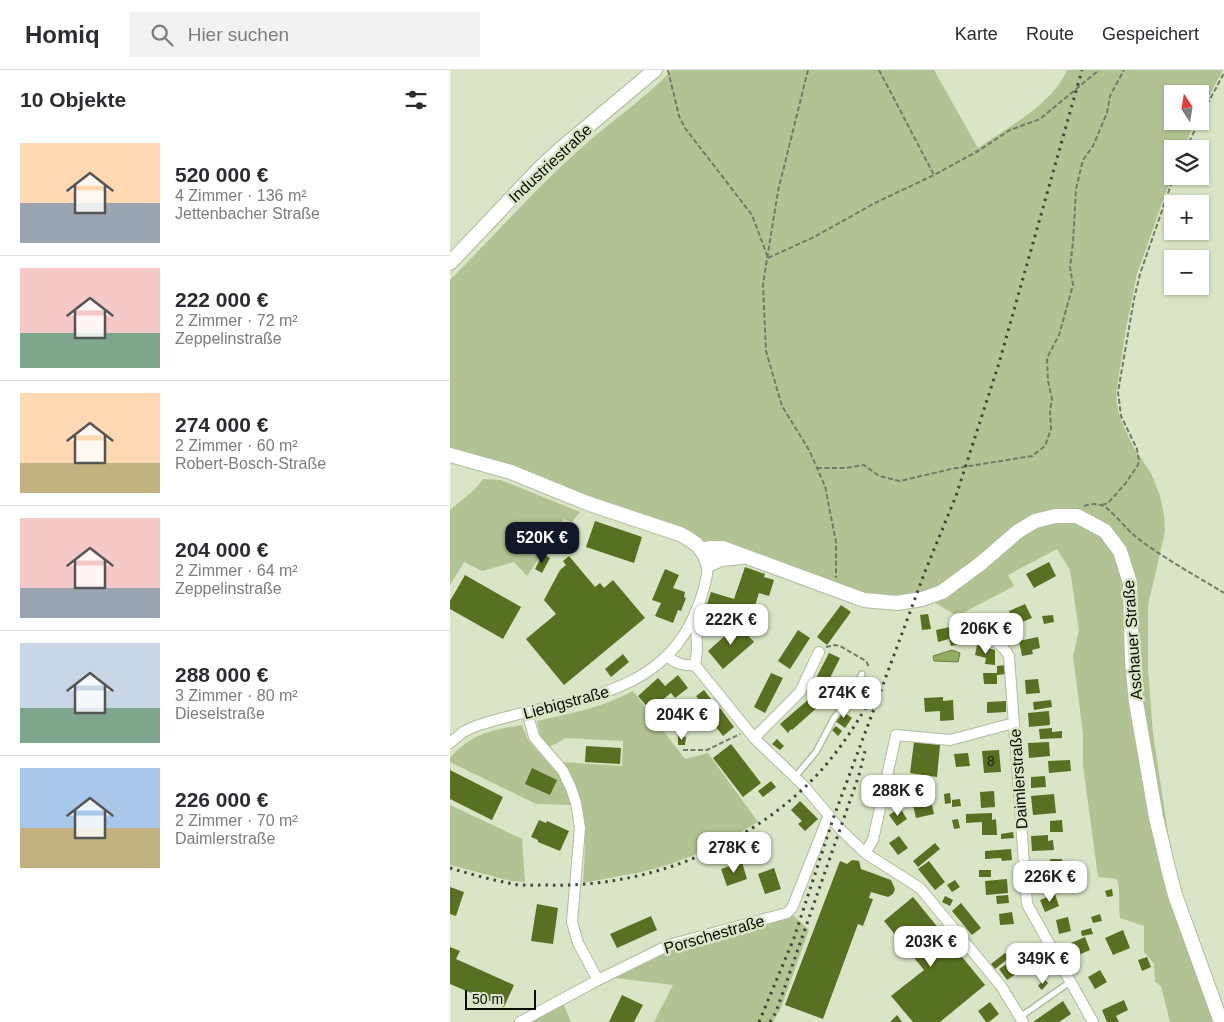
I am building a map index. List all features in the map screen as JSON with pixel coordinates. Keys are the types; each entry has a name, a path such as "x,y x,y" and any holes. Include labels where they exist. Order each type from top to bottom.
{"street":[{"name":"Industriestraße","path":"450,263 538,170 655,70"},
{"path":"450,455 511,472 587,503 680,534 689,538 702,550 708,565"},
{"name":"Aschauer Straße","path":"702,550 723,548 864,600 887,603 908,602 928,597 952,585 1027,524 1043,518 1077,516 1105,531 1120,551 1127,567 1130,583 1132,661 1136,702 1156,817 1175,895 1221,1022"},
{"name":"Aschauer Straße","path":"708,565 721,559 744,557"},
{"name":"Liebigstraße","path":"450,743 463,732 476,726 561,705 616,688 648,672 668,657 689,628 707,580 708,565"},
{"path":"696,610 697,652 695,665 751,735 865,853 920,888 1001,986 1019,1020"},
{"name":"Daimlerstraße","path":"971,630 999,643 1005,648 1009,656 1026,904 1094,1022"},
{"path":"751,735 800,692 819,652"},
{"path":"668,657 675,663 695,665"},
{"path":"527,712 534,737 563,771 576,803 580,828 572,922 578,943 598,980"},
{"path":"865,853 873,840 896,735 950,740 1014,723"},
{"name":"Porschestraße","path":"520,1022 598,980 670,945 787,913 792,908 829,815"}],"lane":[{"path":"794,778 816,752 834,718 843,707 862,674"},
{"path":"1019,1020 1070,982"}],"path":[{"path":"668,70 679,116 685,128 752,215 768,258"},
{"path":"808,70 778,191 763,284 766,351 782,406 810,450 825,486 836,542 836,590"},
{"path":"879,70 934,175"},
{"path":"768,258 814,237 875,203 934,175 978,151 1010,130 1040,119 1099,70"},
{"path":"817,468 846,468 864,465 879,476 900,481 951,469 1032,456 1044,446 1051,429 1050,411 1052,399 1048,381 1047,358 1059,335 1073,285 1070,268 1074,243 1076,189 1083,160 1092,146 1106,113 1110,96 1124,70"},
{"path":"1209,101 1224,73"},
{"path":"1069,515 1084,506 1108,503 1125,484 1138,464 1137,449 1121,416 1118,392 1140,274 1171,185"},
{"path":"1102,505 1136,537 1224,593"},
{"path":"819,652 834,644 840,646 866,661 868,665 862,674"},
{"path":"683,750 708,750 751,735"}],"shaded area":[{"path":"672,70 934,70 978,148 1016,123 1040,104 1051,94 1067,70 1223,70 1209,96 1209,85 1164,85 1164,130 1192,130 1187,140 1164,140 1164,185 1168,185 1137,274 1116,394 1122,423 1134,448 1151,473 1160,496 1164,515 1165,532 1148,605 1148,668 1153,734 1173,865 1149,744 1119,540 1055,511 950,583 931,593 878,600 701,542 450,450 450,280 562,165"},
{"path":"483,479 501,480 580,512 572,522 564,519 527,576 514,562 482,571 464,562 450,585 450,510 474,490"},
{"path":"1068,519 1093,528 1115,552 1126,586 1131,704 1216,1022 1170,1022 1161,986 1155,982 1154,964 1144,952 1144,926 1120,918 1117,879 1098,877 1083,765 1083,733 1073,656 1079,630 1070,570 1057,549 1008,575 1014,586 957,616 932,601 1025,530"},
{"path":"952,650 960,653 958,662 934,661 933,656"},
{"path":"633,691 685,759 708,753 758,822 730,838 687,858 641,872 583,883 584,820 577,792 562,762 622,766 623,741 566,738 549,747 540,735 537,721 598,706"},
{"path":"522,725 528,740 559,775 567,788 571,805 536,804 450,762 450,758 458,750 474,738 491,731"},
{"path":"450,805 522,839 525,882 511,881 450,865"},
{"path":"794,916 809,930 781,1008 773,1022 654,1022 673,985 615,978 646,961 678,948"},
{"path":"563,1003 571,1022 531,1022"}],"building":[{"path":"595,521 642,537 634,563 586,547"},
{"path":"543,554 550,558 542,573 535,569"},
{"path":"569,556 595,587 600,583 604,588 613,580 645,618 564,685 526,639 556,614 544,600 560,570 566,565 563,561"},
{"path":"1049,562 1056,576 1034,588 1026,574"},
{"path":"745,567 765,574 764,577 774,580 769,596 759,593 749,624 705,610 711,592 734,599"},
{"path":"665,569 679,575 673,588 685,592 684,597 686,598 681,611 678,610 673,623 655,616 661,603 652,600"},
{"path":"465,575 521,607 503,639 450,609 450,601"},
{"path":"1025,604 1032,618 1015,625 1009,611"},
{"path":"841,605 851,612 827,645 817,637"},
{"path":"928,614 931,629 922,630 920,615"},
{"path":"1053,615 1054,622 1044,624 1042,616"},
{"path":"1000,623 1002,629 993,632 991,626"},
{"path":"738,624 754,642 723,669 708,651"},
{"path":"955,626 960,644 951,646 949,639 938,642 936,630"},
{"path":"798,630 810,638 790,669 778,661"},
{"path":"1038,637 1040,648 1032,650 1033,654 1022,656 1019,641"},
{"path":"977,645 995,650 995,665 985,664 986,658 975,655"},
{"path":"829,653 840,658 824,690 813,684"},
{"path":"623,654 629,662 611,677 605,669"},
{"path":"1006,665 1006,674 997,675 997,684 984,684 983,673 997,673 997,666"},
{"path":"771,673 783,678 765,713 754,707"},
{"path":"678,675 688,688 675,698 671,693 650,710 638,696 658,678 665,686"},
{"path":"863,677 871,681 858,706 850,702"},
{"path":"1038,679 1040,693 1026,694 1025,680"},
{"path":"704,690 711,699 703,705 696,696"},
{"path":"943,697 943,701 953,700 954,720 940,721 940,711 925,712 924,698"},
{"path":"809,699 813,703 816,701 820,705 788,733 780,724"},
{"path":"1051,700 1052,707 1034,710 1033,702"},
{"path":"695,701 701,708 697,712 690,704"},
{"path":"1006,701 1006,712 987,713 987,702"},
{"path":"720,708 734,727 723,736 708,717"},
{"path":"842,711 852,718 845,728 835,721"},
{"path":"1049,711 1050,725 1029,727 1028,713"},
{"path":"836,726 842,731 838,736 832,730"},
{"path":"1052,728 1052,732 1062,731 1062,738 1040,739 1039,729"},
{"path":"678,736 686,737 685,745 678,745"},
{"path":"777,739 784,746 780,750 772,744"},
{"path":"914,742 940,745 937,777 910,773"},
{"path":"1049,742 1050,756 1029,758 1028,743"},
{"path":"731,744 761,783 743,797 713,758"},
{"path":"586,746 621,748 620,764 585,762"},
{"path":"999,750 1001,772 984,773 982,751"},
{"path":"968,753 970,766 956,767 954,754"},
{"path":"1070,760 1071,771 1049,773 1048,761"},
{"path":"532,768 557,780 550,795 525,784"},
{"path":"450,770 503,797 492,820 450,799"},
{"path":"1045,776 1046,787 1031,788 1031,777"},
{"path":"771,781 776,787 763,797 758,791"},
{"path":"994,791 995,807 981,808 980,792"},
{"path":"950,793 951,803 945,804 944,794"},
{"path":"1054,794 1056,813 1033,815 1031,796"},
{"path":"960,799 961,806 952,807 952,800"},
{"path":"800,801 818,819 805,831 798,824 802,821 791,810"},
{"path":"931,801 934,814 916,818 913,805"},
{"path":"900,808 907,819 897,826 889,815"},
{"path":"992,813 992,820 996,819 997,835 982,835 982,822 966,823 966,814"},
{"path":"958,819 960,828 954,829 952,820"},
{"path":"539,820 546,823 547,821 569,831 560,851 531,837"},
{"path":"1062,820 1063,832 1050,832 1050,821"},
{"path":"1013,832 1014,838 1001,839 1001,834"},
{"path":"1048,835 1048,841 1053,840 1054,850 1032,851 1031,836"},
{"path":"899,836 908,848 898,855 889,843"},
{"path":"935,843 940,849 918,867 913,861"},
{"path":"1011,849 1012,860 1002,861 1001,858 985,859 985,851"},
{"path":"1050,859 1062,859 1063,867 1050,868"},
{"path":"852,860 859,861 861,869 891,880 895,889 893,894 888,897 871,892 869,898 873,899 863,926 858,924 823,1019 785,1005 840,861 847,864"},
{"path":"929,861 945,882 935,890 918,869"},
{"path":"742,862 747,879 727,886 721,869"},
{"path":"1050,866 1051,881 1037,882 1036,867"},
{"path":"774,868 781,889 765,894 758,874"},
{"path":"979,870 991,870 991,877 979,877"},
{"path":"1007,879 1008,893 986,895 985,881"},
{"path":"955,880 960,887 952,892 947,885"},
{"path":"450,887 464,892 456,916 450,914"},
{"path":"1112,889 1113,896 1107,897 1105,891"},
{"path":"1055,894 1059,906 1045,912 1040,900"},
{"path":"1008,895 1009,903 997,904 996,896"},
{"path":"945,896 953,900 950,906 942,902"},
{"path":"913,897 985,985 940,1022 913,1022 891,996 924,970 884,921"},
{"path":"961,903 981,928 972,935 952,911"},
{"path":"537,904 558,908 553,944 531,941"},
{"path":"1012,912 1014,924 1000,925 999,914"},
{"path":"1100,914 1102,921 1093,923 1091,917"},
{"path":"651,916 657,930 617,948 610,934"},
{"path":"1068,917 1071,931 1059,934 1056,920"},
{"path":"1091,928 1093,934 1082,936 1081,931"},
{"path":"1123,930 1130,948 1113,955 1105,938"},
{"path":"1085,937 1090,950 1076,956 1071,943"},
{"path":"1038,943 1042,953 1022,961 1018,950"},
{"path":"450,947 460,951 456,959 514,985 504,1007 450,984"},
{"path":"1005,953 1009,958 995,969 991,964"},
{"path":"1147,957 1151,967 1142,971 1138,960"},
{"path":"1011,961 1019,972 1007,980 999,969"},
{"path":"1100,970 1107,982 1095,989 1088,977"},
{"path":"1044,979 1048,983 1042,990 1038,986"},
{"path":"622,995 643,1005 634,1022 609,1022"},
{"path":"1124,1000 1128,1010 1116,1016 1119,1022 1107,1022 1102,1010"},
{"path":"1063,1001 1071,1014 1059,1022 1033,1022"},
{"path":"990,1002 999,1014 989,1022 986,1022 978,1011"},
{"path":"897,1015 902,1022 890,1022"}],"railway":[{"path":"759,1022 794,938 833,819 926,569 956,496 999,363 1082,70"},
{"path":"450,868 517,885 582,884 617,880 651,873 685,862 717,848 748,831 777,811 804,788 845,740 877,687"},
{"path":"770,1022 776,1012 859,775 865,751"}]}
